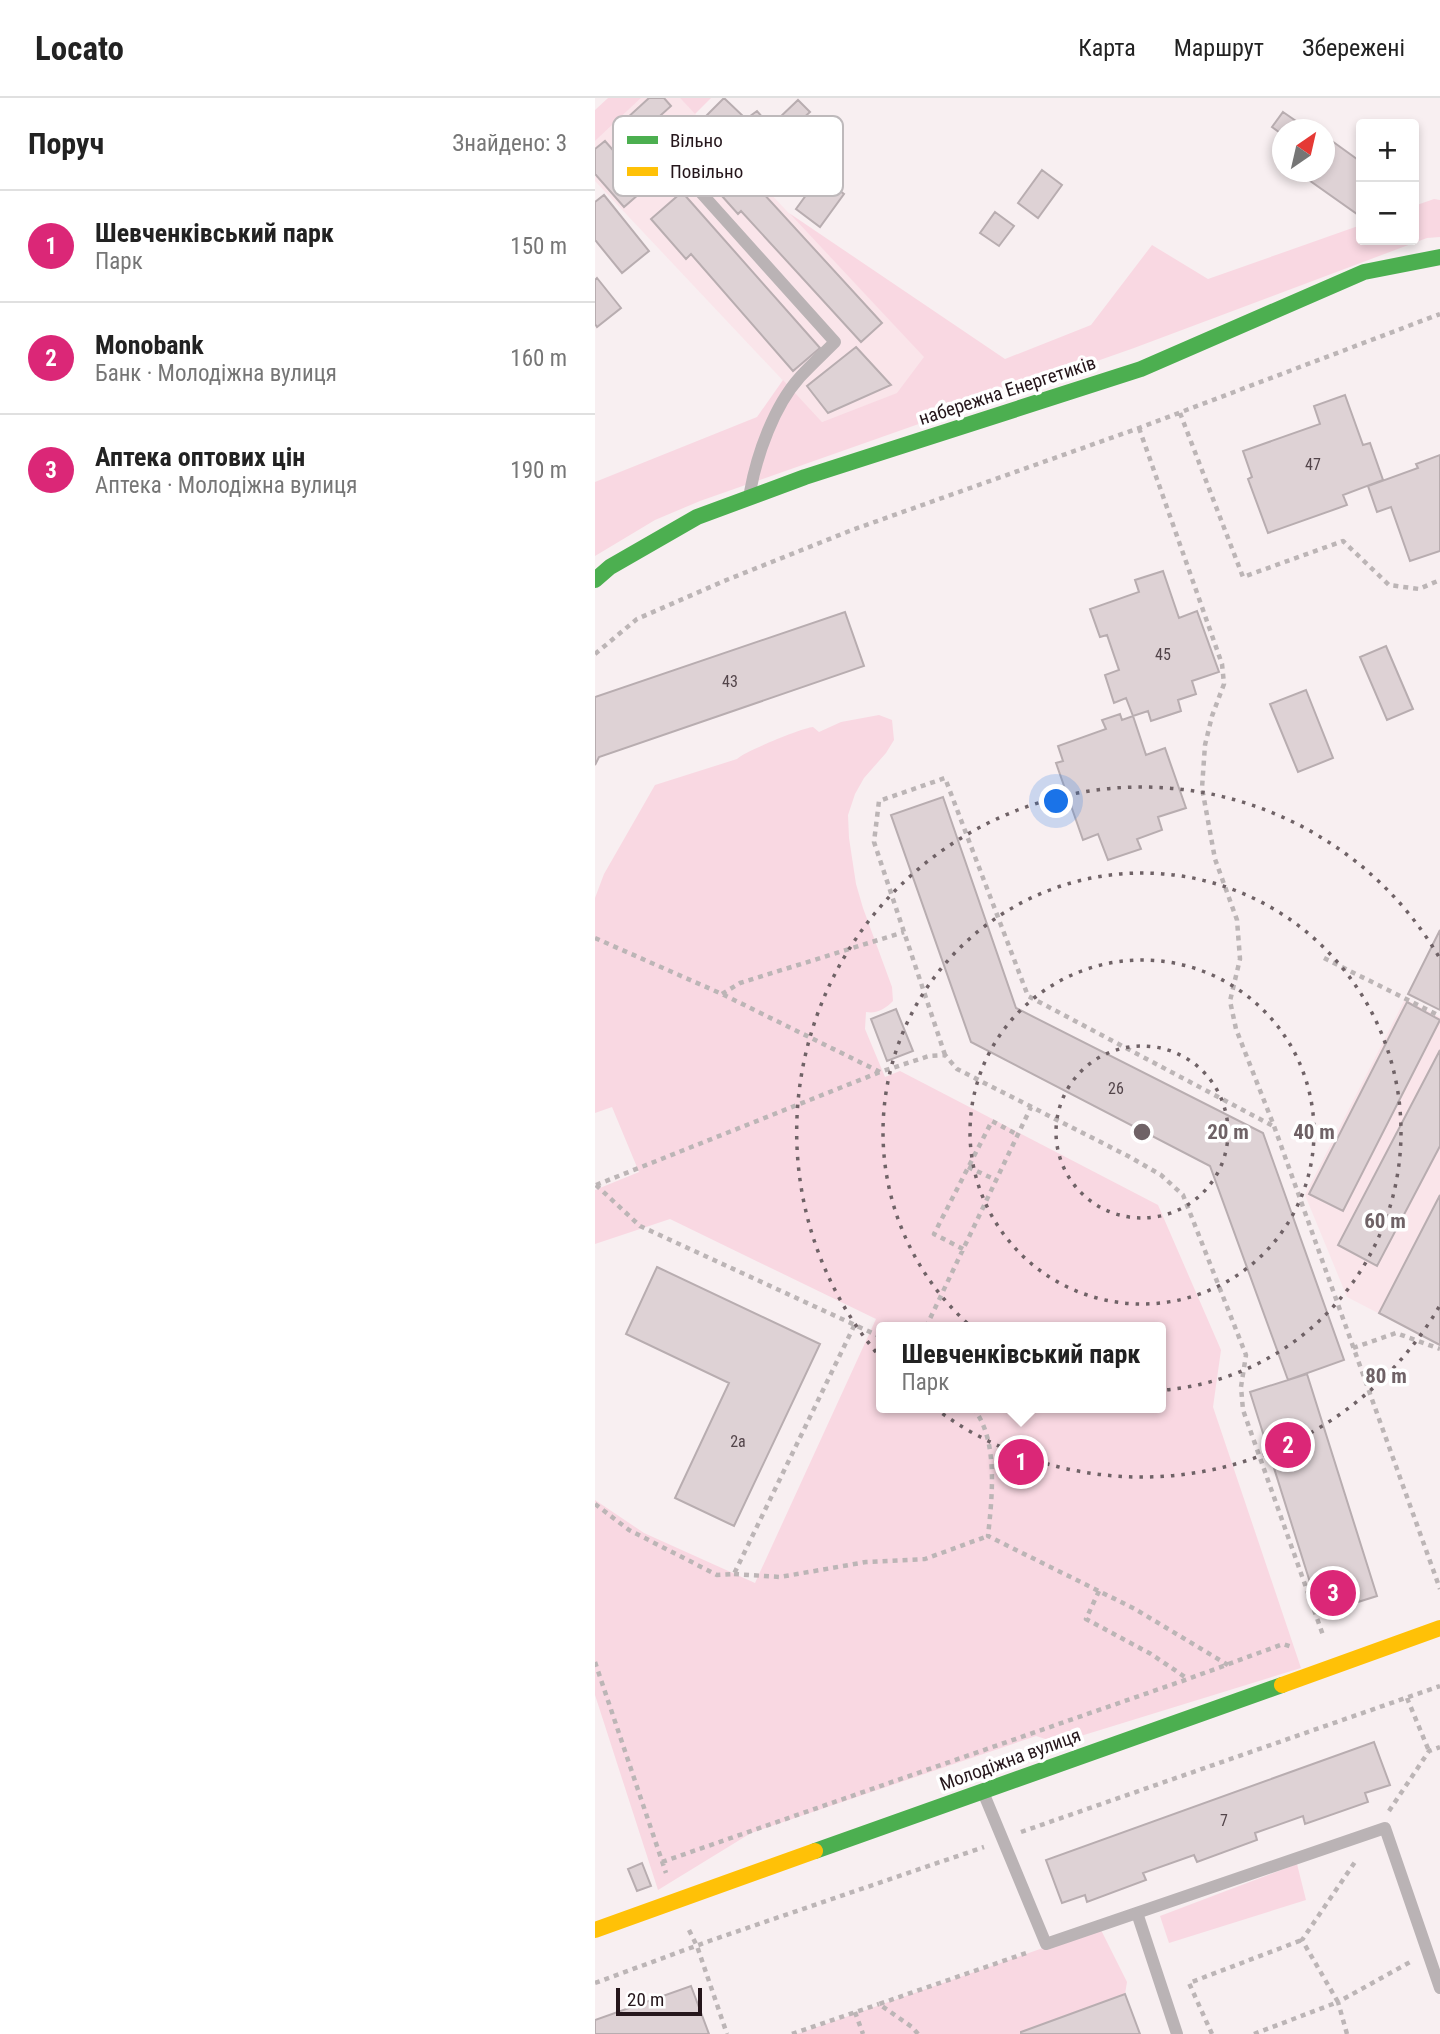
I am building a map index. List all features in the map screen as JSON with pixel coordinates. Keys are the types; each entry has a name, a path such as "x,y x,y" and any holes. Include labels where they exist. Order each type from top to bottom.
{"street":[{"name":"набережна Енергетиків","path":"595,580 610,567 697,517 805,477 1141,369 1364,272 1440,257"},
{"name":"Молодіжна вулиця","path":"595,1930 1440,1628"}],"lane":[{"path":"704,196 835,342 798,379 771,424 755,463 749,498"},
{"path":"983,1791 1046,1944 1385,1828 1440,1988"},
{"path":"1137,1913 1177,2034"}],"path":[{"path":"595,654 637,619 724,581 852,530 1181,413 1440,314"},
{"path":"1181,413 1243,577 1343,541 1389,585 1419,589 1440,580"},
{"path":"1139,428 1222,664 1224,684 1205,744 1202,788 1215,859 1237,920 1240,959 1230,1000 1234,1020 1440,1589"},
{"path":"1274,1126 1028,996 945,778 879,802 874,842 946,1055 957,1069 1139,1162 1161,1175 1183,1195 1246,1355 1241,1387 1243,1410 1327,1648"},
{"path":"722,994 740,983 904,932"},
{"path":"595,938 722,994 880,1072"},
{"path":"1324,958 1440,1016"},
{"path":"876,1334 640,1226 596,1186 880,1072 929,1056 946,1055"},
{"path":"928,1322 1031,1107"},
{"path":"963,1249 934,1234 992,1121 1018,1135"},
{"path":"968,1167 996,1180"},
{"path":"734,1574 855,1324"},
{"path":"1353,1348 1396,1333 1440,1349"},
{"path":"977,1413 989,1444 992,1493 988,1536"},
{"path":"595,1504 629,1530 717,1575 780,1577 866,1562 925,1559 988,1536 1135,1608 1228,1665"},
{"path":"1099,1591 1086,1619 1151,1654 1188,1679"},
{"path":"662,1862 1283,1644 1302,1650"},
{"path":"595,1662 675,1902 697,1946 727,2034"},
{"path":"1407,1698 1429,1751"},
{"path":"1212,2034 1189,1983 1303,1940 1429,1751 1440,1748"},
{"path":"1303,1940 1338,2002 1347,2034"},
{"path":"792,2034 1023,1955 1046,1944"},
{"path":"1254,2034 1338,2002 1428,1952"},
{"path":"879,2004 912,2026 918,2034"},
{"path":"855,2012 863,2034"}],"shaded area":[{"path":"608,98 641,98 622,116 613,116 613,124 595,141 595,110"},
{"path":"641,98 680,98 697,116 622,116"},
{"path":"680,98 711,98 695,114"},
{"path":"613,124 613,196 773,196 925,357 898,393 822,422 595,181 595,141"},
{"path":"1434,199 1440,200 1440,237 1419,241 1419,204"},
{"path":"789,213 1005,359 1091,325 1152,245 1208,279 1356,227 1356,245 1408,245 1134,348 700,501 655,520 595,556 595,482 757,417 783,380 822,422 897,393 924,357"},
{"path":"879,715 892,720 894,740 864,778 848,815 856,884 892,987 893,1001 881,1010 866,1012 865,1029 885,1077 900,1071 1158,1205 1221,1350 1213,1407 1301,1668 1058,1743 1036,1736 751,1833 658,1890 595,1695 595,1500 644,1533 755,1583 876,1319 670,1219 595,1244 595,1190 639,1172 612,1107 595,1113 595,898 604,874 655,785 737,759 797,731 813,727 819,732 841,722"},
{"path":"1405,999 1440,1017 1440,1345 1347,1297 1305,1195"},
{"path":"1297,1864 1306,1900 1169,1943 1160,1916"},
{"path":"1100,1928 1127,1982 1125,1994 1021,2034 797,2034"}],"building":[{"path":"649,98 664,98 671,106 660,116 629,116"},
{"path":"724,98 743,116 706,116"},
{"path":"798,100 810,112 806,116 781,116"},
{"path":"1283,112 1293,119 1278,119"},
{"path":"605,141 613,150 613,194 595,174 595,149"},
{"path":"1335,143 1356,158 1356,213 1312,182 1335,182"},
{"path":"1042,170 1062,185 1038,218 1018,203"},
{"path":"604,195 649,251 622,273 595,240 595,202"},
{"path":"614,196 637,196 624,207"},
{"path":"677,196 686,196 820,348 793,371 691,254 686,259 651,219"},
{"path":"722,196 766,196 882,323 861,342 741,211 738,214"},
{"path":"805,196 843,196 820,227 796,209"},
{"path":"995,212 1014,226 999,246 980,233"},
{"path":"597,278 621,308 597,327 595,280"},
{"path":"856,347 891,385 828,413 807,386"},
{"path":"1345,395 1363,445 1370,443 1383,480 1343,495 1347,505 1268,533 1248,479 1252,477 1243,451 1320,424 1314,406"},
{"path":"1440,455 1440,551 1410,561 1391,507 1377,512 1368,486 1418,468 1416,464"},
{"path":"1163,571 1179,618 1197,611 1219,672 1192,681 1196,694 1178,700 1181,711 1151,721 1148,711 1133,716 1126,698 1114,703 1105,675 1119,670 1107,635 1100,637 1090,609 1139,592 1135,580"},
{"path":"845,612 864,666 599,757 595,765 595,697"},
{"path":"1386,646 1413,709 1387,720 1360,657"},
{"path":"1306,690 1333,758 1298,772 1270,704"},
{"path":"1120,714 1122,720 1133,716 1146,755 1165,748 1186,808 1158,817 1162,830 1137,839 1141,849 1108,860 1098,834 1083,840 1056,763 1063,761 1058,746 1106,729 1102,720"},
{"path":"943,797 1016,1008 1263,1133 1344,1360 1288,1380 1210,1166 971,1042 891,815"},
{"path":"1440,930 1440,1010 1408,994"},
{"path":"1407,1002 1440,1020 1343,1211 1309,1194"},
{"path":"896,1009 913,1051 887,1061 871,1019"},
{"path":"1440,1050 1440,1146 1377,1266 1338,1245"},
{"path":"1440,1195 1440,1345 1379,1313"},
{"path":"657,1267 820,1344 734,1526 675,1498 729,1383 626,1334"},
{"path":"1307,1374 1377,1596 1320,1614 1250,1392"},
{"path":"1374,1742 1390,1785 1365,1793 1368,1802 1305,1824 1303,1816 1255,1833 1257,1840 1197,1862 1194,1855 1143,1873 1146,1880 1087,1902 1085,1895 1062,1903 1046,1860"},
{"path":"642,1863 651,1886 637,1891 628,1869"},
{"path":"691,1986 709,2034 595,2034 595,2020"},
{"path":"1125,1994 1140,2034 1021,2034 1021,2032"}],"traffic: fast":[{"path":"595,580 610,567 697,517 805,477 1141,369 1364,272 1440,257"},
{"path":"815,1851 1282,1685"}],"traffic: slow":[{"path":"1282,1685 1440,1628"},
{"path":"595,1930 815,1851"}],"place":[{"name":"Monobank","path":"1288,1445"},
{"name":"Шевченківський парк","path":"1021,1462"},
{"name":"Аптека оптових цін","path":"1333,1593"}]}
